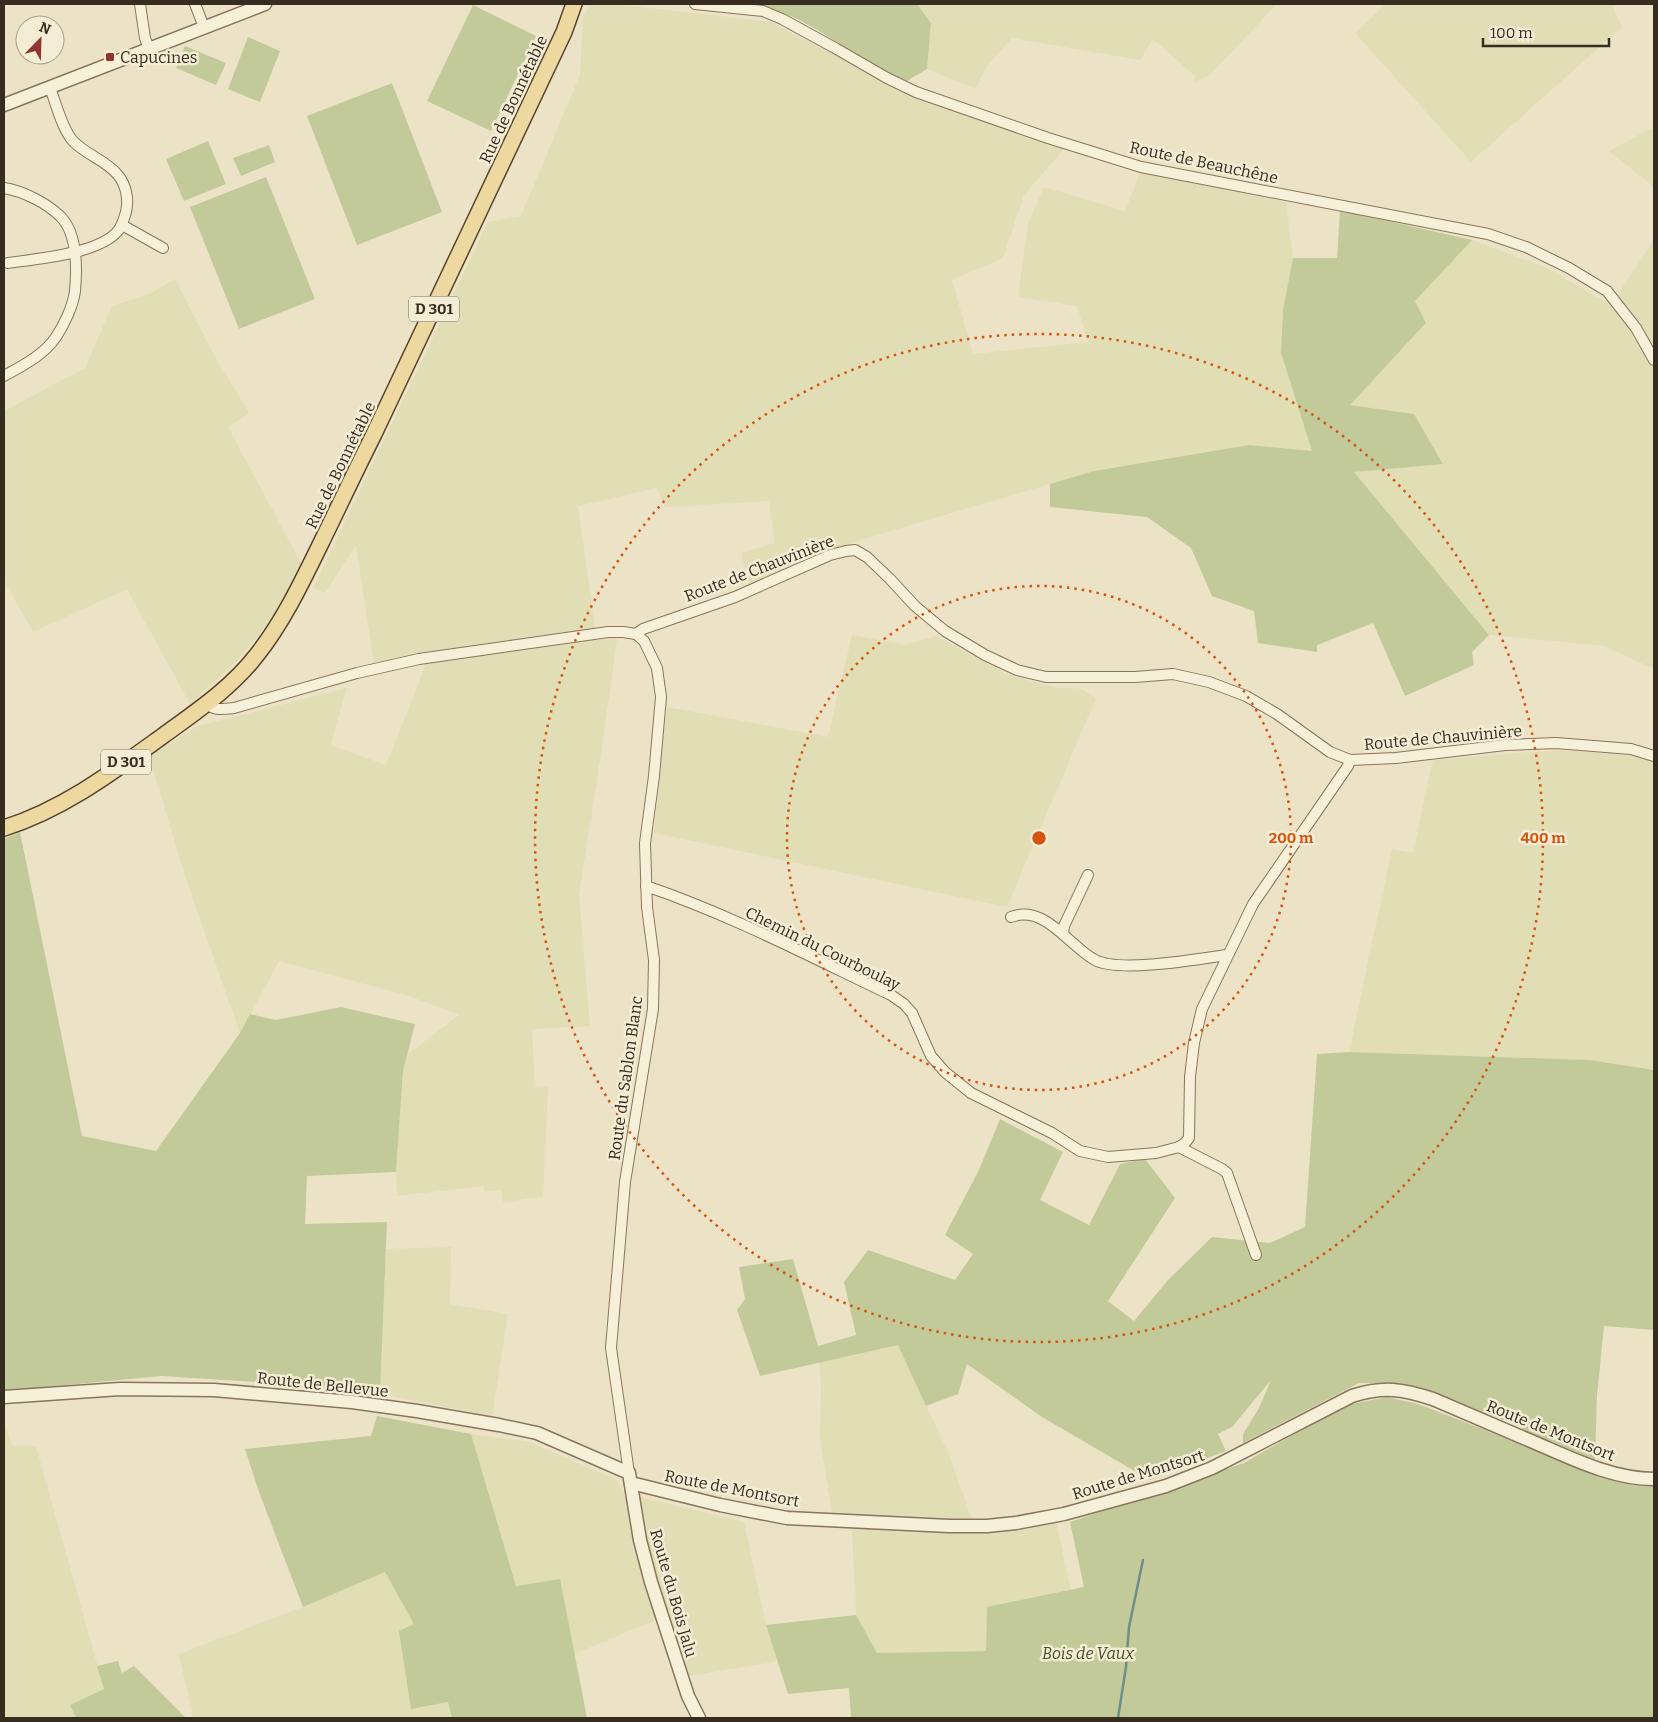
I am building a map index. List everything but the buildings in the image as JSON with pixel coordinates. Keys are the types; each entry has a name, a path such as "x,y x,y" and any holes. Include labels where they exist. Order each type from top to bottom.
{"main road":[{"name":"Rue de Bonnétable","path":"4,828 26,821 80,794 207,704 255,658 283,618 465,242 564,32 574,4"}],"street":[{"path":"140,4 145,38 149,48"},
{"path":"195,4 204,27"},
{"path":"4,105 264,4"},
{"name":"Route de Beauchêne","path":"695,4 763,11 782,19 886,78 916,92 1048,138 1141,167 1488,234 1526,247 1569,268 1607,291 1636,328 1654,360"},
{"path":"8,264 75,252 102,244 116,233 122,225 127,207 127,191 119,176 105,162 72,140 50,88"},
{"path":"4,188 14,190 37,200 62,218 70,231 75,252 74,293 65,321 55,338 39,354 4,376"},
{"path":"122,225 163,248"},
{"name":"Route de Chauvinière","path":"207,704 211,707 224,709 234,708 357,673 419,659 608,632 636,634 643,629 735,597 830,556 855,550 867,557 915,606 945,631 985,656 1017,670 1046,676 1135,677 1173,674 1209,682 1246,696 1277,714 1330,752 1350,760 1396,758 1505,745 1556,742 1631,749 1654,756"},
{"name":"Route du Sablon Blanc","path":"630,1478 611,1348 625,1182 653,1009 654,960 646,886 645,843 654,776 661,697 658,668 644,641 636,634"},
{"path":"1256,1254 1227,1173 1179,1148 1188,1138 1193,1052 1202,1009 1253,904 1348,766 1350,760"},
{"path":"1063,933 1064,926 1088,875"},
{"name":"Chemin du Courboulay","path":"646,886 723,916 891,995 904,1004 912,1013 931,1056 945,1072 971,1093 1052,1132 1080,1151 1108,1157 1156,1153 1179,1148"},
{"path":"1011,917 1020,914 1036,915 1063,933 1094,960 1105,964 1161,964 1227,955"},
{"name":"Route de Bellevue","path":"4,1397 120,1388 214,1390 352,1402 435,1414 537,1433 630,1478"},
{"name":"Route de Montsort","path":"630,1478 720,1505 787,1518 949,1526 987,1526 1016,1523 1064,1514 1166,1486 1212,1468 1352,1396 1370,1390 1388,1389 1433,1398 1577,1461 1612,1473 1643,1480 1654,1480"},
{"name":"Route du Bois Jalu","path":"630,1478 640,1540 651,1582 688,1696 698,1718"}],"shaded area":[{"path":"590,4 614,4 770,22 919,98 995,126 1065,148 1024,195 1003,258 952,280 973,354 1088,342 1077,306 1018,297 1028,224 1044,187 1125,211 1141,171 1286,202 1293,258 1283,310 1281,353 1312,451 1249,445 1094,471 860,540 750,586 741,553 775,543 769,501 665,507 657,488 578,506 597,640 617,639 579,894 590,1026 532,1029 535,1088 548,1087 543,1197 503,1202 502,1190 485,1191 483,1186 397,1196 396,1172 403,1071 407,1055 459,1015 409,996 279,961 240,1033 186,879 149,756 198,726 347,688 330,745 386,765 425,667 423,654 374,665 356,545 325,593 313,588 488,222 521,216 580,75 583,17"},
{"path":"917,4 1277,4 1209,76 1193,82 1196,77 1153,39 1140,60 1012,38 987,66 975,89 927,69 931,23"},
{"path":"1386,4 1612,4 1622,27 1471,162 1355,33"},
{"path":"1654,127 1654,187 1609,151"},
{"path":"1472,240 1547,268 1611,305 1654,240 1654,669 1604,646 1489,635 1353,471 1443,463 1414,414 1349,405 1426,324 1414,301"},
{"path":"175,279 215,357 249,413 228,427 302,565 273,617 239,659 190,704 127,589 33,632 4,581 4,411 85,368 112,306 149,294"},
{"path":"852,635 906,645 936,636 1006,674 1052,687 1081,689 1096,698 1007,907 654,833 667,707 828,737"},
{"path":"1559,750 1630,755 1654,762 1654,1070 1590,1060 1349,1052 1392,849 1413,853 1433,760"},
{"path":"451,1247 450,1304 508,1314 492,1416 380,1394 386,1249"},
{"path":"898,1345 950,1457 976,1532 1056,1521 1071,1590 987,1607 986,1651 877,1653 856,1615 852,1530 834,1527 820,1437 821,1385 819,1362"},
{"path":"4,1426 13,1446 36,1446 104,1689 70,1705 76,1718 4,1718"},
{"path":"471,1434 530,1442 615,1479 624,1493 744,1522 766,1625 777,1659 775,1662 688,1676 668,1615 574,1654 560,1579 516,1586"},
{"path":"385,1572 415,1624 411,1708 448,1702 452,1718 193,1718 179,1654 303,1607"}],"green space":[{"path":"746,4 917,4 931,23 927,69 907,81 867,61 828,36 789,15 768,8"},
{"path":"473,5 536,36 491,131 427,101"},
{"path":"248,37 280,51 260,102 228,89"},
{"path":"185,46 226,63 216,85 176,68"},
{"path":"392,83 442,212 357,245 307,116"},
{"path":"208,141 226,184 184,201 166,159"},
{"path":"269,145 275,162 241,176 233,158"},
{"path":"266,177 315,299 239,329 190,207"},
{"path":"1340,210 1472,240 1415,301 1426,323 1350,405 1414,414 1443,464 1354,472 1489,635 1472,652 1474,665 1405,696 1373,623 1317,645 1317,652 1258,643 1254,611 1212,596 1191,548 1147,517 1050,507 1050,484 1094,471 1249,445 1312,451 1281,353 1283,310 1293,258 1337,258"},
{"path":"20,832 82,1136 156,1151 240,1033 250,1014 276,1020 341,1007 415,1024 403,1071 396,1172 307,1176 305,1224 387,1222 380,1394 304,1385 161,1376 4,1391 4,839"},
{"name":"Bois de Vaux","path":"1349,1052 1590,1060 1654,1070 1654,1330 1604,1326 1597,1396 1595,1459 1591,1473 1634,1485 1654,1486 1654,1718 851,1718 849,1688 788,1694 766,1625 856,1615 877,1653 986,1651 987,1607 1084,1587 1070,1522 1244,1463 1342,1406 1387,1397 1418,1404 1519,1443 1522,1427 1401,1383 1359,1383 1243,1443 1243,1434 1259,1408 1271,1380 1232,1427 1218,1434 1226,1451 1150,1480 1042,1417 967,1364 958,1394 926,1406 898,1345 760,1376 737,1310 745,1299 739,1267 793,1259 818,1346 856,1335 844,1282 868,1250 955,1280 973,1254 945,1235 979,1170 1000,1119 1063,1152 1040,1200 1089,1225 1120,1164 1145,1159 1175,1198 1108,1301 1134,1321 1168,1280 1212,1237 1270,1243 1305,1227 1317,1054"},
{"path":"377,1416 471,1434 516,1586 560,1579 587,1718 452,1718 448,1702 411,1709 399,1631 414,1624 385,1572 303,1607 259,1492 245,1449 371,1436"},
{"path":"118,1661 122,1673 134,1666 186,1718 76,1718 70,1705 104,1689 97,1666"}],"waterway":[{"path":"1118,1718 1126,1667 1129,1627 1143,1560"}],"place":[{"name":"Capucines","path":"110,57"}]}
